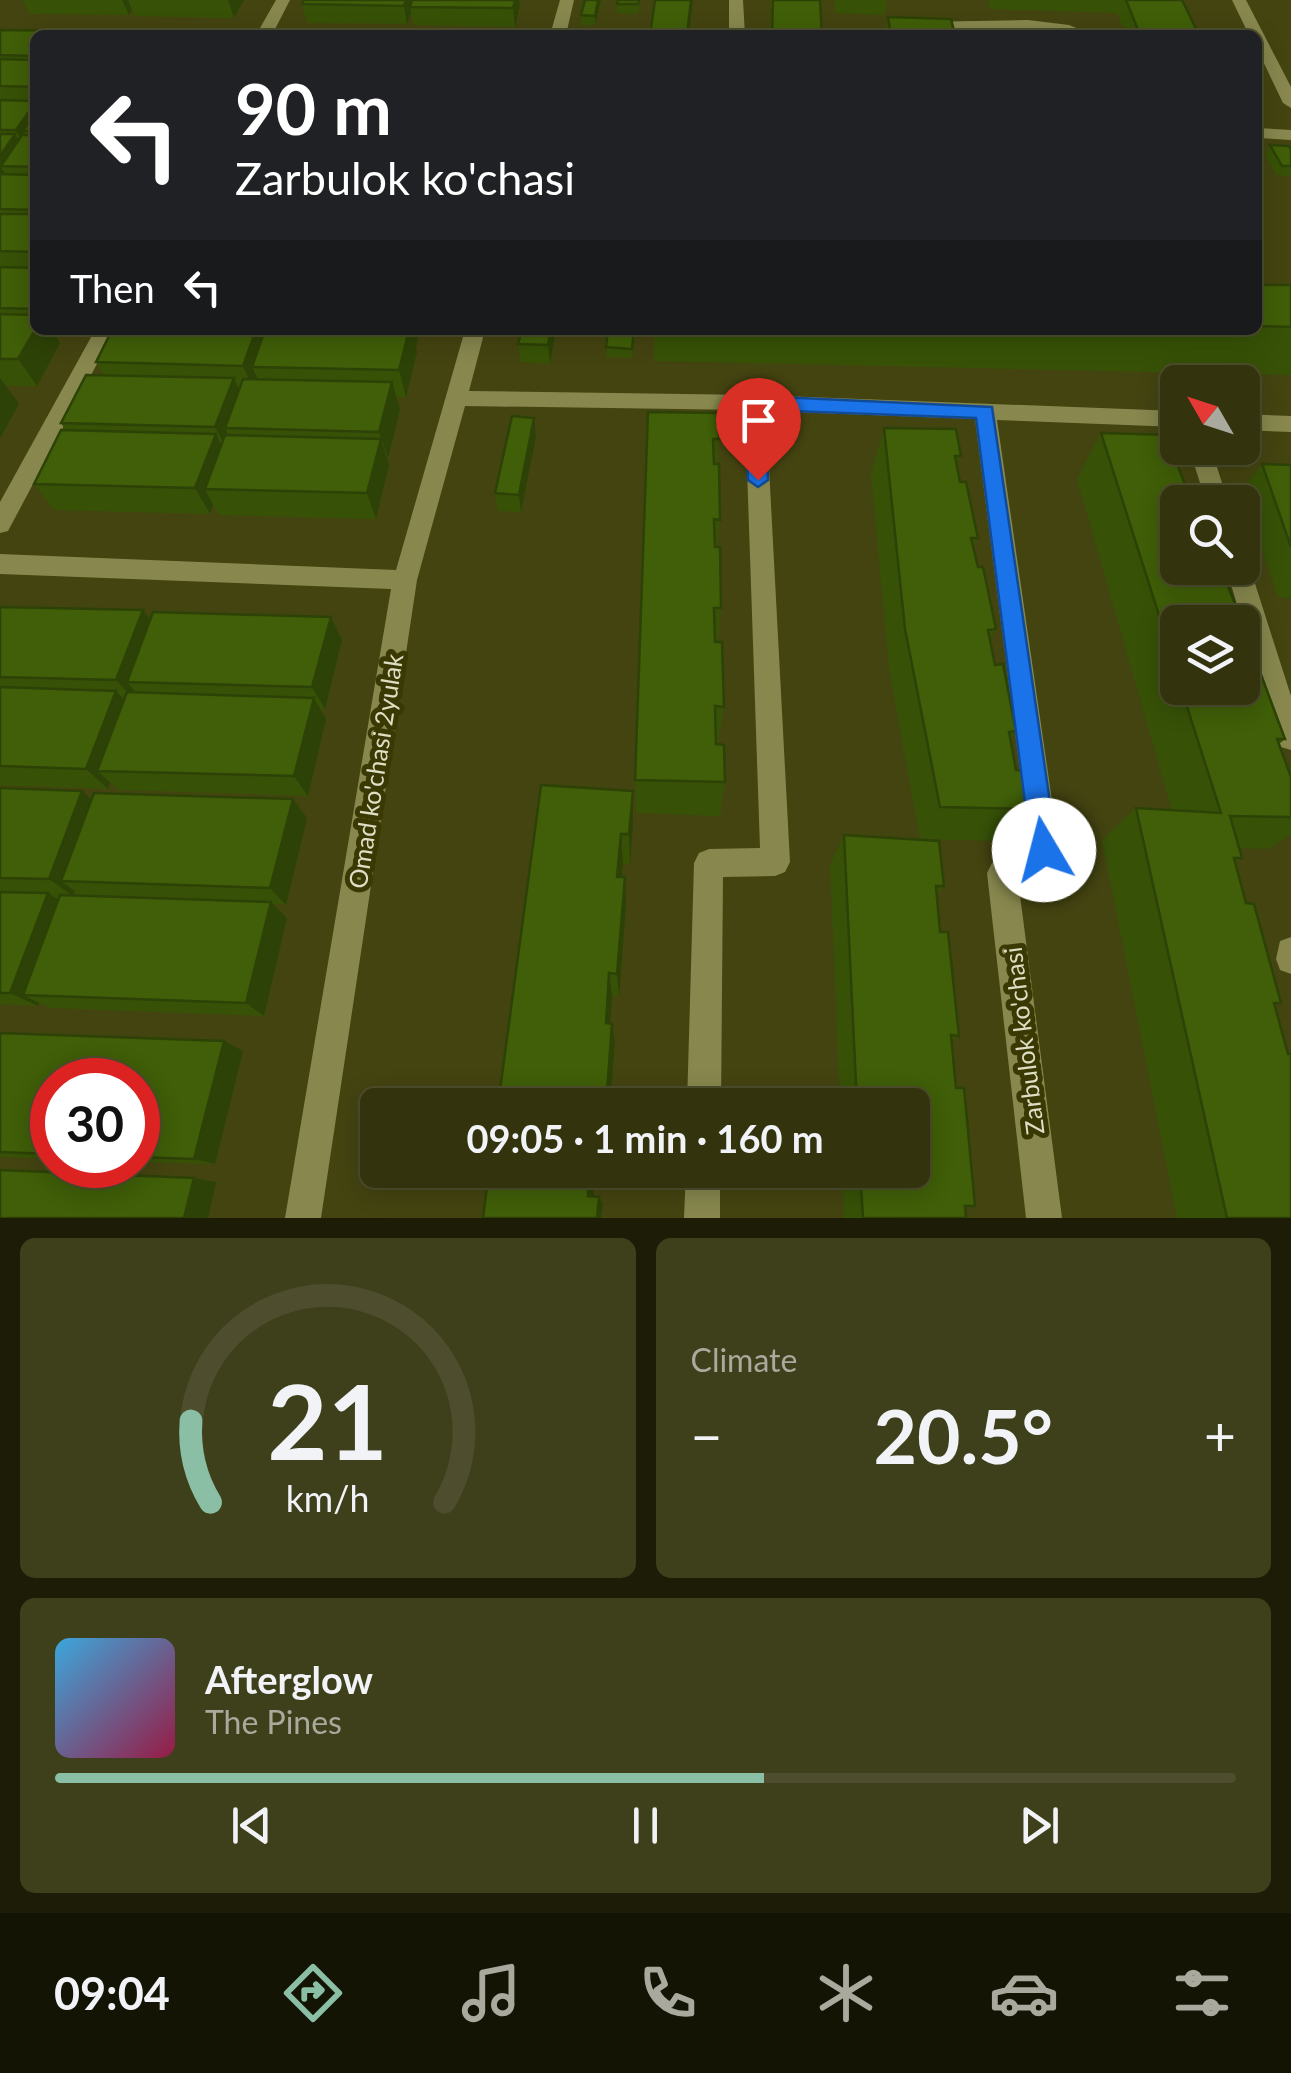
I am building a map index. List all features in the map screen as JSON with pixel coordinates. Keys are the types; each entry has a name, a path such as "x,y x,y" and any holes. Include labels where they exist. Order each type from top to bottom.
{"street":[{"path":"267,30 283,0"},
{"path":"559,30 567,0"},
{"path":"736,0 737,30"},
{"path":"1239,0 1254,30"},
{"path":"910,27 1027,26 1075,30"},
{"path":"1262,46 1291,103"},
{"path":"1262,133 1291,135"},
{"path":"0,524 102,335"},
{"name":"Omad ko'chasi 2yulak","path":"304,1218 405,580 474,335"},
{"path":"456,398 754,403 1160,418"},
{"path":"704,1088 709,863 775,862 754,403"},
{"name":"Zarbulok ko'chasi","path":"985,412 1044,850 1002,873 1044,1218"},
{"path":"1260,423 1291,424"},
{"path":"0,564 405,580"},
{"path":"1243,585 1291,738"},
{"path":"702,1218 703,1188"}],"building":[{"path":"304,0 406,0 404,6 302,4"},
{"path":"412,0 515,0 513,8 410,7"},
{"path":"585,0 598,0 595,16 581,15"},
{"path":"618,0 639,0 638,4 617,4"},
{"path":"655,0 691,0 688,30 651,30"},
{"path":"773,0 820,0 822,30 772,30"},
{"path":"1126,0 1182,0 1197,30 1138,30"},
{"path":"888,17 951,19 954,30 890,30"},
{"path":"0,30 30,30 30,56 0,55"},
{"path":"0,59 30,60 30,87 0,86"},
{"path":"0,100 30,101 30,110 16,130 0,130"},
{"path":"0,134 15,134 0,156"},
{"path":"22,135 30,135 30,167 1,166"},
{"path":"1270,145 1289,146 1291,166 1282,166"},
{"path":"0,174 30,175 30,210 0,209"},
{"path":"0,214 30,214 30,252 0,251"},
{"path":"0,267 30,268 30,309 0,308"},
{"path":"1262,285 1291,285 1291,327 1262,326"},
{"path":"0,314 30,315 32,335 18,359 0,359"},
{"path":"110,335 254,335 243,366 96,362"},
{"path":"263,335 408,335 399,370 252,367"},
{"path":"521,335 550,335 548,345 518,344"},
{"path":"607,335 633,335 632,349 606,347"},
{"path":"86,375 234,378 215,427 61,423"},
{"path":"243,379 392,382 379,432 225,428"},
{"path":"648,412 719,413 719,439 713,439 714,464 719,464 720,520 714,519 715,547 720,547 721,608 714,608 715,642 722,642 724,707 715,706 716,744 724,745 725,782 635,780"},
{"path":"512,416 534,418 519,495 495,493"},
{"path":"884,428 956,429 961,456 955,456 960,482 966,482 978,538 971,538 978,567 983,567 996,629 988,630 995,665 1003,664 1016,731 1009,732 1016,770 1024,771 1032,809 940,807 905,629"},
{"path":"61,430 216,434 195,488 34,484"},
{"path":"1101,433 1160,435 1160,465 1178,465 1185,485 1160,485 1160,585 1228,585 1235,605 1160,605 1160,618"},
{"path":"225,435 381,439 367,493 205,489"},
{"path":"1262,464 1291,465 1291,547"},
{"path":"0,607 143,610 116,680 0,677"},
{"path":"153,612 331,617 312,687 127,682"},
{"path":"1260,672 1285,739 1277,739 1291,777 1291,817 1230,816 1242,858 1234,858 1246,903 1254,904 1281,1003 1274,1003 1291,1054 1291,1218 1227,1218 1136,808 1221,813 1186,705 1260,705"},
{"path":"0,687 116,691 86,769 0,766"},
{"path":"127,692 314,698 294,776 97,771"},
{"path":"541,785 633,791 629,834 621,834 617,877 625,877 617,974 609,973 606,1023 612,1024 607,1088 500,1088"},
{"path":"0,788 82,791 49,879 0,878"},
{"path":"94,793 293,799 270,888 61,881"},
{"path":"844,835 939,841 944,886 936,886 940,932 948,932 959,1036 951,1035 956,1088 964,1088 975,1206 965,1206 966,1218 863,1218 861,1188 930,1188 930,1088 856,1088"},
{"path":"0,892 48,893 10,993 0,993"},
{"path":"60,895 271,902 246,1003 23,995"},
{"path":"0,1033 224,1041 194,1159 160,1158 160,1058 30,1058 30,1153 0,1152"},
{"path":"0,1170 30,1171 30,1188 160,1188 160,1177 194,1178 184,1218 0,1218"},
{"path":"487,1188 589,1188 588,1196 599,1197 597,1218 483,1218"}],"route":[{"path":"758,480 754,403 985,412 1044,850"}]}
